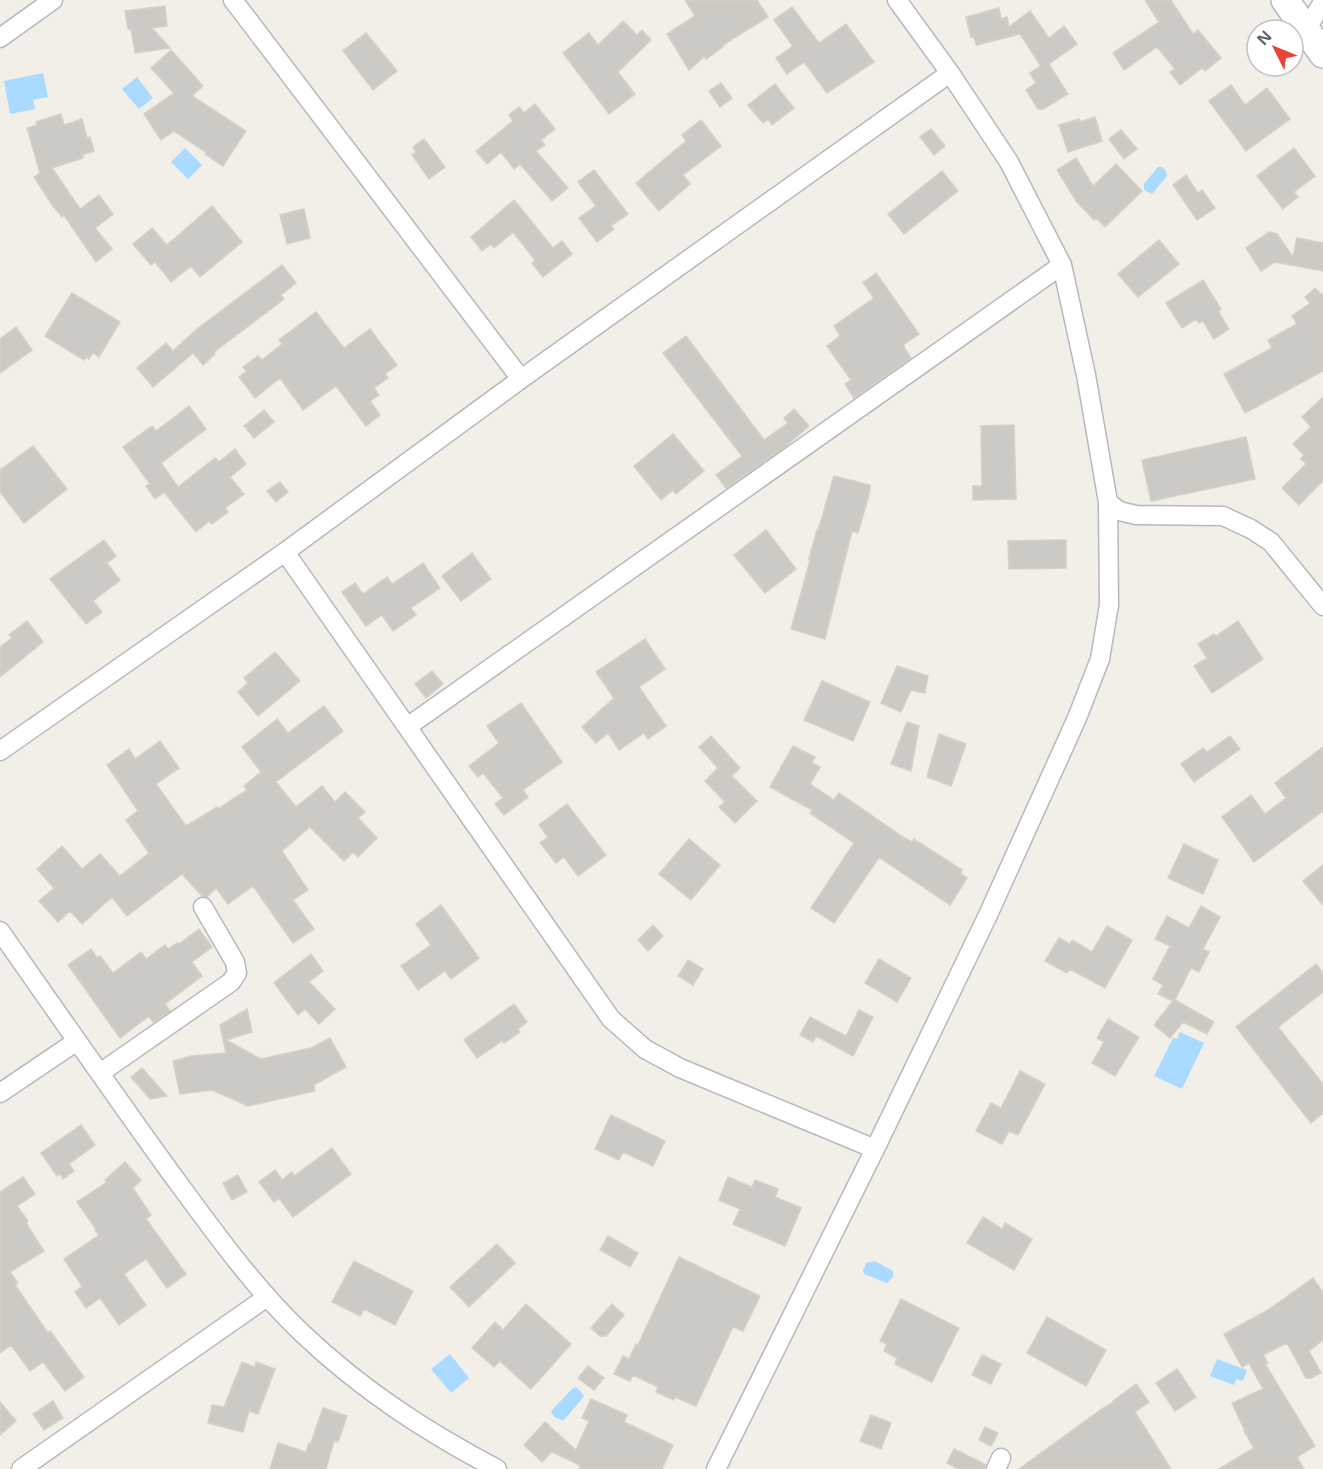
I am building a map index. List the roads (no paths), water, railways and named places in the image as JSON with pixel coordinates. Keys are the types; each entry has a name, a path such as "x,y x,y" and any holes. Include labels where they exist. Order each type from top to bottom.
{"main road":[{"path":"1285,0 1314,15 1323,54"}],"street":[{"path":"0,38 53,0"},
{"path":"233,0 521,379"},
{"path":"716,1469 988,915 1077,718 1100,659 1109,605 1108,502 1086,375 1062,265 1009,162 951,73 897,0"},
{"path":"0,752 285,552 521,379 951,73"},
{"path":"407,727 1062,265"},
{"path":"1108,502 1119,512 1136,515 1223,516 1251,528 1271,542 1323,606"},
{"path":"285,552 611,1019 645,1049 680,1068 875,1149"},
{"path":"100,1073 231,982 237,974 235,962 203,908"},
{"path":"0,931 208,1224 267,1297 302,1334 382,1401 442,1440 497,1469"},
{"path":"0,1094 77,1041"},
{"path":"21,1469 267,1297"}],"water":[{"path":"43,73 48,97 33,100 35,109 10,114 4,81"},
{"path":"137,77 153,98 139,109 122,89"},
{"path":"185,148 202,165 188,179 171,162"},
{"path":"1158,167 1166,171 1167,176 1152,194 1144,190 1144,184"},
{"path":"1180,1032 1204,1043 1182,1089 1154,1076 1173,1038 1177,1039"},
{"path":"875,1261 893,1271 893,1277 887,1283 864,1274 866,1263"},
{"path":"450,1354 469,1378 451,1393 431,1369"},
{"path":"1217,1359 1247,1370 1243,1381 1236,1379 1234,1385 1210,1376"},
{"path":"576,1387 584,1395 582,1399 563,1421 554,1417 551,1411"}]}
